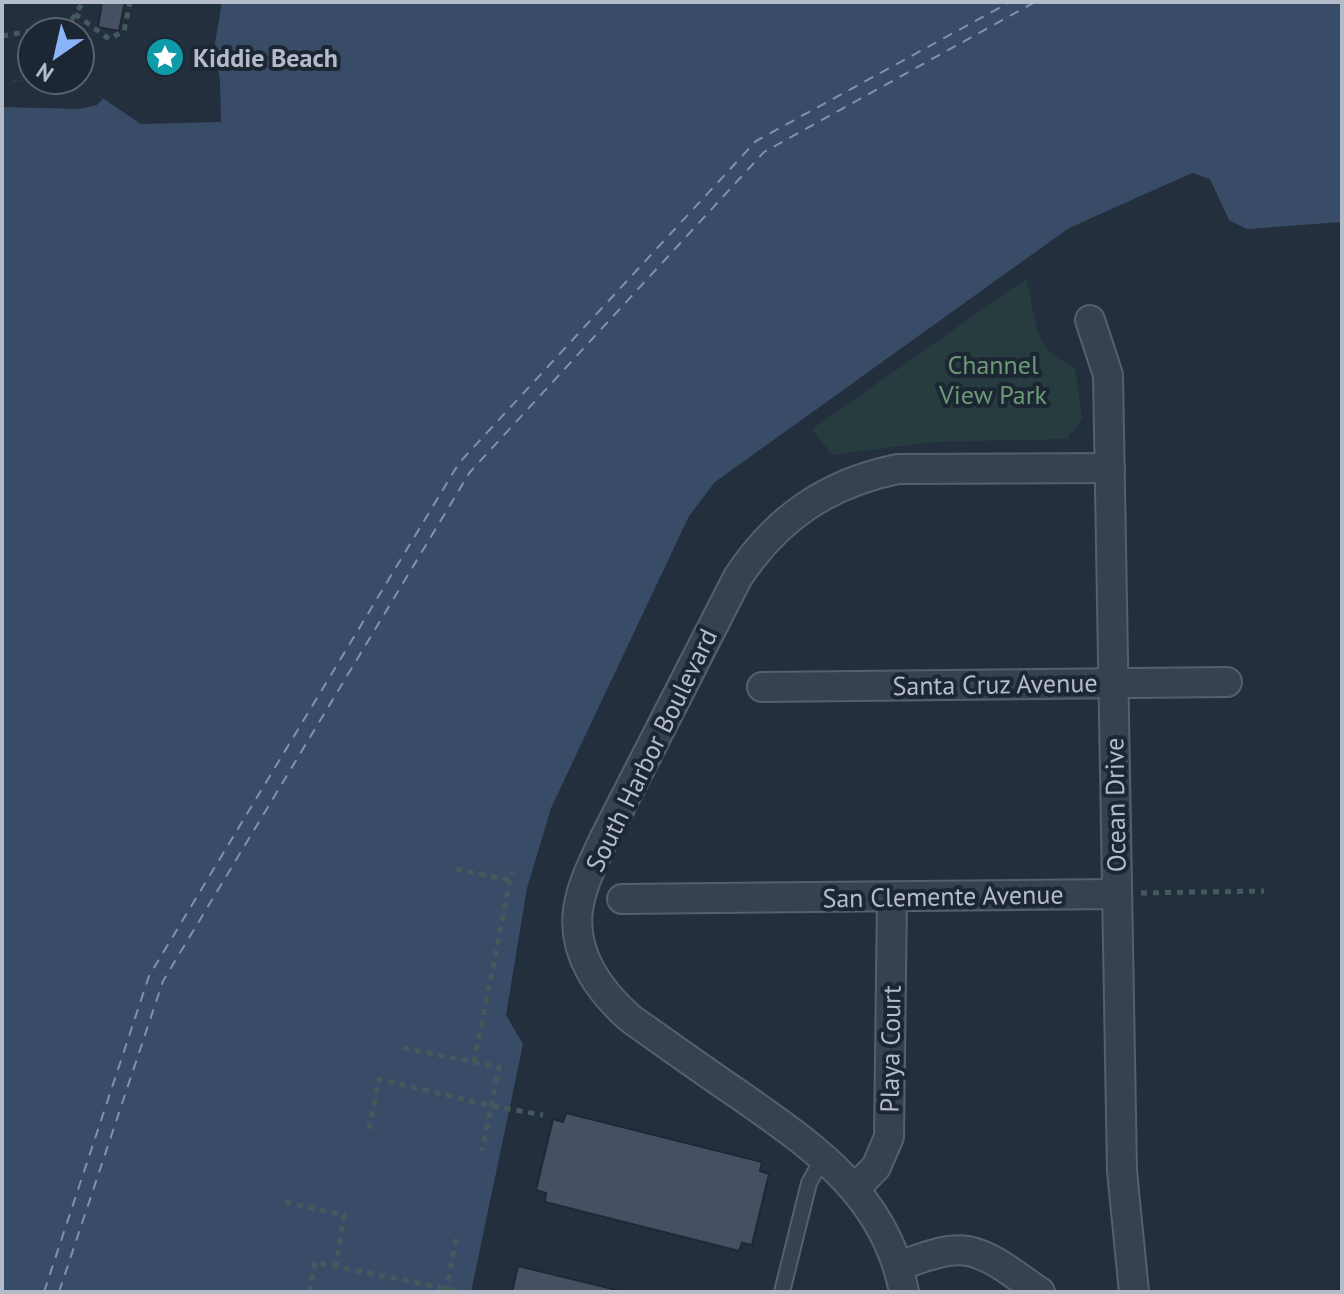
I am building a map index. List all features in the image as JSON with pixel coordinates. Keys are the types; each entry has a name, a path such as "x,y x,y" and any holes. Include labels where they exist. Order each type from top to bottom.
{"street":[{"name":"Ocean Drive","path":"1090,320 1108,375 1122,1171 1134,1292"},
{"name":"South Harbor Boulevard","path":"901,1279 882,1231 855,1189 824,1156 631,1019 606,997 590,970 580,943 578,911 585,884 604,839 738,577 758,547 810,503 873,474 898,469 1110,468"},
{"name":"Santa Cruz Avenue","path":"762,687 1227,682"},
{"name":"San Clemente Avenue","path":"622,899 1116,894"},
{"name":"Playa Court","path":"855,1189 876,1167 889,1137 892,897"},
{"path":"901,1279 926,1257 964,1250 991,1260 1040,1292"}],"lane":[{"path":"782,1292 809,1183 824,1156"}],"path":[{"path":"2,36 71,21 83,2"},
{"path":"75,14 109,39 124,31 130,2"},
{"path":"456,869 510,880"},
{"path":"474,1062 512,871"},
{"path":"1116,894 1264,891"},
{"path":"403,1048 499,1067 482,1151"},
{"path":"369,1129 379,1079 543,1115"},
{"path":"285,1202 344,1215 336,1266"},
{"path":"446,1290 456,1238"},
{"path":"309,1292 315,1262 462,1292"}],"green space":[{"name":"Channel View Park","path":"1026,279 1034,319 1045,347 1075,368 1082,419 1067,439 933,442 832,455 812,429"}],"water":[{"path":"222,2 1342,2 1342,222 1247,229 1229,220 1210,179 1192,173 1069,228 715,482 689,516 551,808 527,888 506,1015 523,1044 471,1292 2,1292 2,88 16,81 16,96 96,94 141,124 221,122 215,43"}],"pier":[{"path":"16,81 16,96 96,94 103,99 97,105 79,109 2,107 2,87"}],"building":[{"path":"102,2 125,2 119,31 98,27"},
{"path":"566,1113 762,1162 760,1171 769,1174 752,1245 742,1243 739,1251 545,1202 546,1193 536,1190 553,1119 563,1122"},
{"path":"518,1266 625,1292 512,1292"}],"ferry route":[{"path":"44,1292 149,976 459,463 756,141 1010,2"},
{"path":"59,1292 163,981 470,472 764,152 1035,2"}],"place":[{"name":"Kiddie Beach","path":"165,57"}]}
